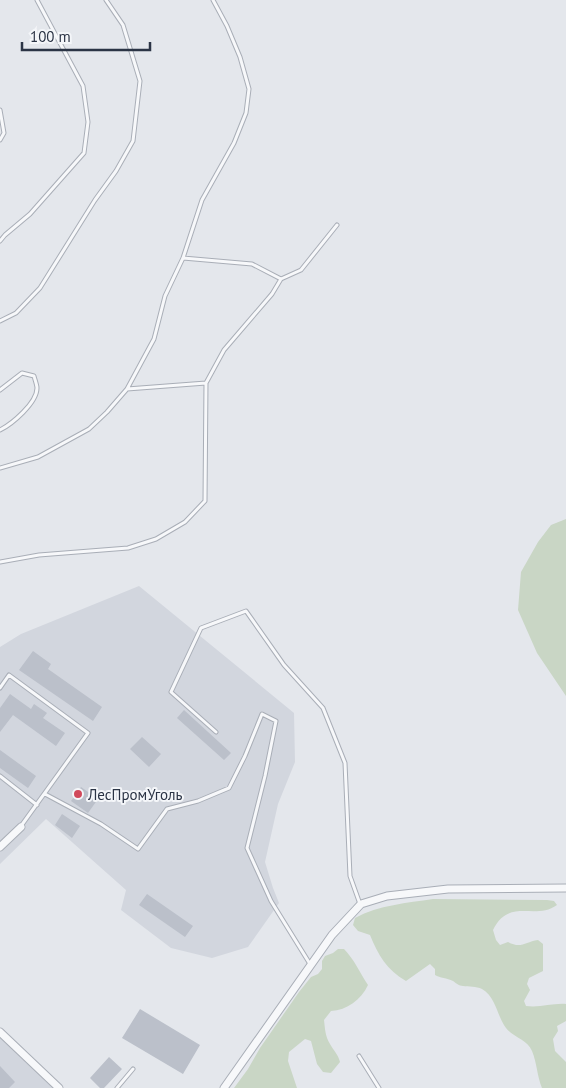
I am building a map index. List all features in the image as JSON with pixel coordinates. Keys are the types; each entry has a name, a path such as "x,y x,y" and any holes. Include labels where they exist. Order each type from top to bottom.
{"street":[{"path":"0,847 21,827"},
{"path":"224,1088 332,935 361,904 387,896 448,889 566,888"},
{"path":"0,1032 58,1088"}],"lane":[{"path":"0,241 30,214 84,153 88,122 82,86 37,0"},
{"path":"0,322 16,313 40,288 133,141 140,81 123,25 106,0"},
{"path":"0,468 38,457 89,429 108,412 127,389 154,339 165,296 184,258 202,200 234,143 246,114 249,88 240,57 227,26 213,0"},
{"path":"0,110 4,133 0,140"},
{"path":"0,562 39,555 128,548 156,539 185,522 205,501 206,383 224,350 272,294 281,279 301,270 337,224"},
{"path":"184,258 252,264 281,279"},
{"path":"0,390 22,374 34,376 37,389 31,404 10,425 0,430"},
{"path":"127,389 206,383"},
{"path":"216,732 171,692 201,628 246,611 284,665 322,708 345,762 350,876 361,904"},
{"path":"0,688 9,675 88,733 21,827"},
{"path":"45,794 100,824 138,849 167,809 198,801 229,788 245,756 262,714 276,721 265,776 247,848 271,901 311,966"},
{"path":"0,776 37,805"},
{"path":"359,1056 379,1088"},
{"path":"117,1088 133,1069"}],"shaded area":[{"path":"139,586 294,713 295,762 278,804 265,862 279,903 248,947 212,958 171,948 121,910 126,890 46,819 0,864 0,647 21,634"},
{"path":"0,1038 53,1088 0,1088"}],"green space":[{"path":"566,519 566,696 537,653 518,610 521,572 538,542 551,525"},
{"path":"433,899 547,900 554,901 557,905 540,911 523,911 507,914 499,920 493,930 496,940 500,945 508,942 520,945 538,940 543,944 543,971 529,978 527,984 530,990 524,1001 526,1006 566,1004 566,1021 557,1026 558,1031 553,1039 555,1051 566,1062 566,1088 542,1088 530,1047 506,1028 487,992 480,988 460,986 451,980 437,976 435,975 435,969 430,964 406,981 393,972 384,961 370,935 358,931 353,925 355,918 374,910"},
{"path":"338,949 344,949 348,953 368,985 357,1000 343,1009 331,1011 324,1020 327,1038 340,1062 331,1073 323,1072 317,1064 311,1041 305,1039 289,1052 288,1061 297,1088 234,1088 299,992 311,977 318,974 322,969 322,961 325,956"}],"building":[{"path":"33,651 51,664 48,669 102,707 93,721 19,670"},
{"path":"10,694 31,709 34,704 47,713 43,718 65,733 56,746 13,715 0,732 0,708"},
{"path":"184,710 231,753 224,760 177,718"},
{"path":"142,737 161,754 149,767 130,749"},
{"path":"0,750 36,776 28,788 0,768"},
{"path":"81,787 98,799 88,813 71,801"},
{"path":"62,814 80,826 72,838 55,825"},
{"path":"147,894 193,926 185,937 139,905"},
{"path":"140,1009 200,1045 183,1074 122,1038"},
{"path":"109,1057 122,1069 104,1088 100,1088 90,1078"},
{"path":"0,1066 15,1082 9,1088 0,1088"}],"place":[{"name":"ЛесПромУголь","path":"78,794"}]}
